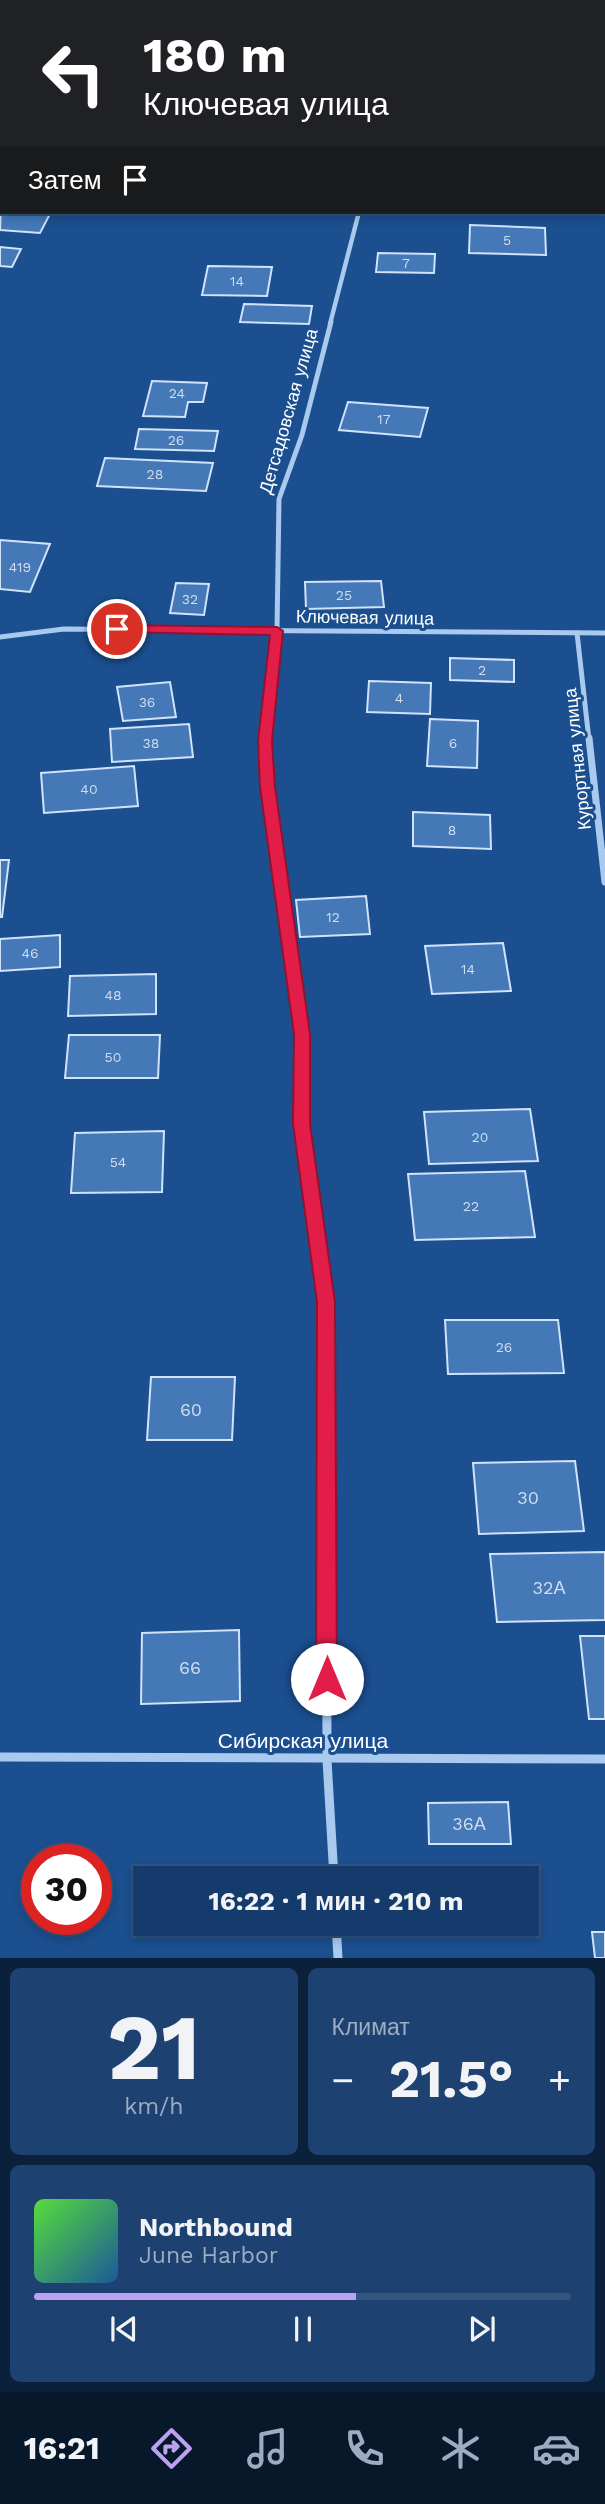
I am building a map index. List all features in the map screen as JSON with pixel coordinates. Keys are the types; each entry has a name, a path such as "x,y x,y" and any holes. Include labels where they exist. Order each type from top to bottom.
{"street":[{"name":"Детсадовская улица","path":"333,1866 327,1760 326,1302 301,1124 302,1034 267,787 265,741 277,631 279,499 302,435 358,214"},
{"name":"Ключевая улица","path":"0,637 64,629 605,633"},
{"name":"Курортная улица","path":"577,633 605,881"},
{"name":"Сибирская улица","path":"0,1757 605,1759"},
{"path":"337,1936 338,1958"}],"building":[{"path":"1,214 50,214 40,233 0,230"},
{"path":"470,225 545,228 546,255 469,253"},
{"path":"0,247 21,249 12,267 0,266"},
{"path":"378,253 435,254 434,273 376,272"},
{"path":"208,266 272,267 267,296 202,295"},
{"path":"244,304 312,306 309,324 240,322"},
{"path":"152,381 207,383 203,402 188,402 185,417 143,416"},
{"path":"348,402 428,408 420,437 339,430"},
{"path":"139,429 218,431 214,451 135,449"},
{"path":"105,458 213,463 206,491 97,486"},
{"path":"0,540 50,544 30,592 0,589"},
{"path":"381,581 384,607 306,609 305,582"},
{"path":"176,583 209,584 204,615 170,613"},
{"path":"450,658 514,660 514,682 450,680"},
{"path":"369,681 431,683 430,714 367,712"},
{"path":"170,682 176,717 123,721 117,687"},
{"path":"430,719 478,721 477,768 427,766"},
{"path":"189,724 193,757 112,762 110,729"},
{"path":"134,766 138,806 44,813 41,773"},
{"path":"413,812 490,815 491,849 413,846"},
{"path":"0,860 9,860 2,917 0,917"},
{"path":"366,896 370,934 300,937 296,900"},
{"path":"60,935 60,967 0,971 0,939"},
{"path":"503,943 511,991 432,994 425,946"},
{"path":"156,974 156,1014 68,1016 70,976"},
{"path":"69,1035 160,1035 158,1078 65,1078"},
{"path":"530,1109 538,1161 429,1164 424,1112"},
{"path":"164,1131 162,1192 71,1193 75,1133"},
{"path":"525,1171 535,1237 415,1240 408,1174"},
{"path":"445,1320 558,1320 564,1373 448,1374"},
{"path":"151,1377 235,1377 232,1440 147,1440"},
{"path":"575,1461 584,1531 479,1534 473,1463"},
{"path":"605,1552 605,1620 497,1622 490,1554"},
{"path":"239,1630 240,1701 141,1704 142,1633"},
{"path":"580,1636 605,1636 605,1719 589,1719"},
{"path":"508,1802 511,1844 429,1844 428,1803"},
{"path":"592,1932 605,1932 605,1958 595,1958"}],"route":[{"path":"117,629 277,631 265,741 267,787 302,1034 301,1124 326,1302 327,1679"}]}
